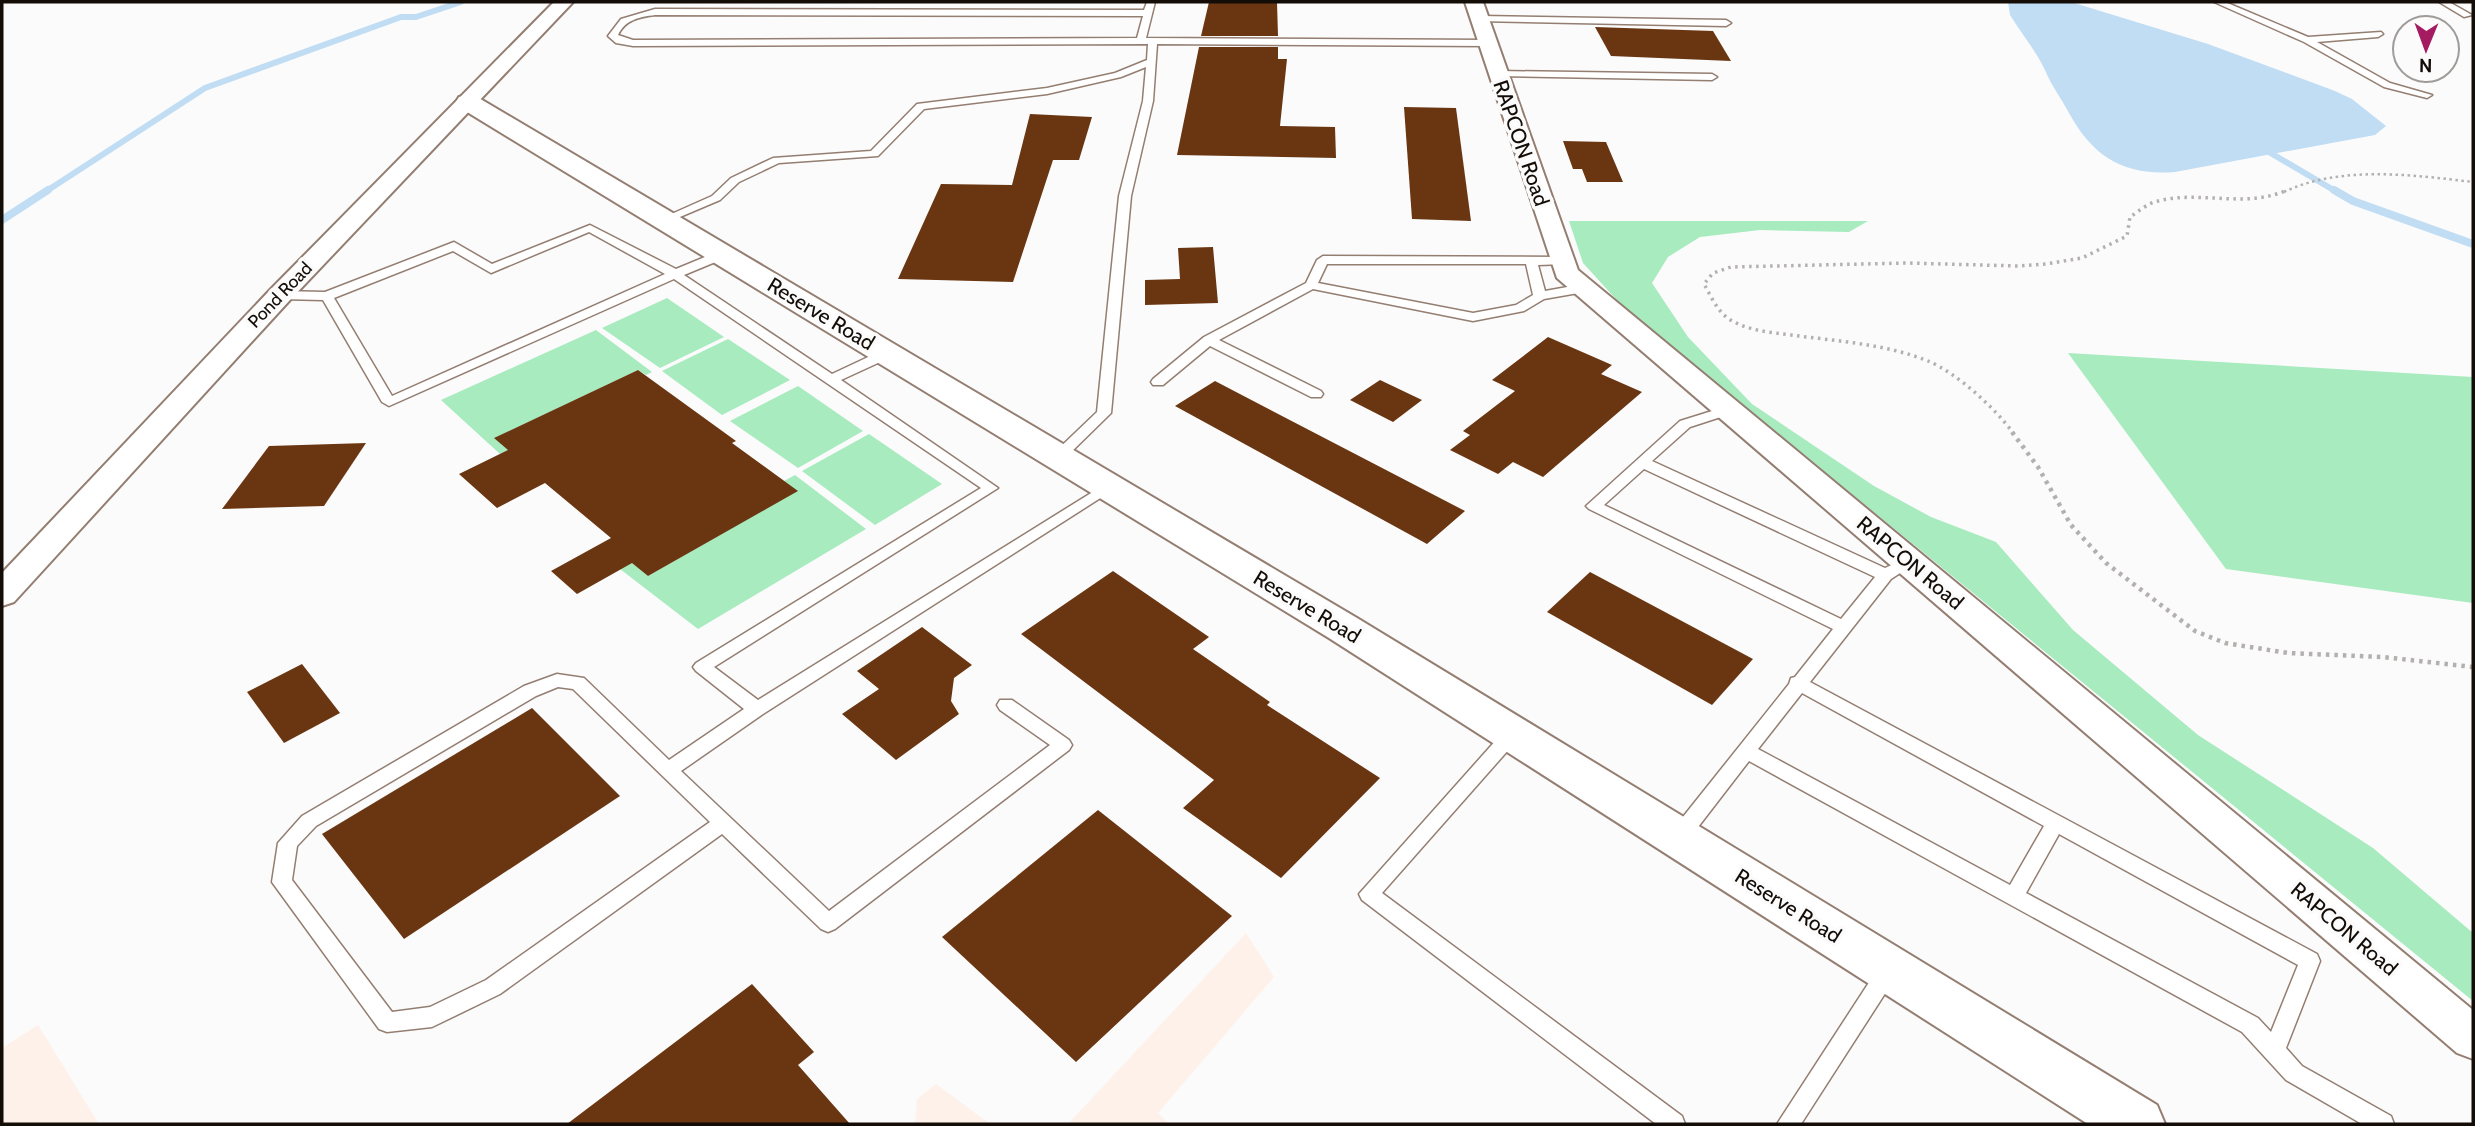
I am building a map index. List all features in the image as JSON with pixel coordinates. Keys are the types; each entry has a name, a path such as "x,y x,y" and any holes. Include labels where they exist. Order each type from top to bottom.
{"street":[{"name":"Pond Road","path":"2,594 280,295 564,2"},
{"name":"RAPCON Road","path":"1480,21 1498,74 1546,260 1566,273 1728,410 1897,568 2473,1038"},
{"name":"Reserve Road","path":"468,102 1512,734 2137,1124"}],"lane":[{"path":"1058,457 1104,413 1125,197 1148,101 1152,61 1147,41 1151,2"},
{"path":"2218,2 2307,40 2387,85 2427,95"},
{"path":"2443,2 2467,15"},
{"path":"1148,13 654,12 626,20 615,30 613,36 618,41 633,43 1147,41 1480,21 1726,23"},
{"path":"2307,40 2378,34"},
{"path":"664,220 716,198 736,180 777,160 874,154 922,106 1047,91 1118,75 1152,61"},
{"path":"1498,74 1712,77"},
{"path":"280,295 327,296 454,246 491,269 590,228 675,274 991,488 702,667 757,709"},
{"path":"327,296 389,402 721,255"},
{"path":"1158,382 1209,340 1311,285 1324,260 1546,260 1540,296"},
{"path":"1311,285 1473,317 1520,308 1540,296 1584,289"},
{"path":"1209,340 1317,394"},
{"path":"831,380 886,354"},
{"path":"1728,410 1685,424 1594,506 1843,627"},
{"path":"1642,462 1897,568 1797,683 1678,838"},
{"path":"668,770 757,709 1109,488"},
{"path":"723,823 492,987 432,1017 387,1022 282,882 288,843 309,821 530,691 557,680 578,683 828,923 1063,745 1006,705"},
{"path":"1797,683 2310,961 2274,1050"},
{"path":"1512,734 1369,894 1674,1124"},
{"path":"1745,750 2250,1025 2294,1073 2383,1124"},
{"path":"2014,896 2056,823"},
{"path":"1788,1124 1889,969"}],"path":[{"path":"2473,182 2398,175 2365,176 2302,184 2268,198 2185,198 2155,202 2130,217 2127,236 2082,258 2046,264 2019,266 1907,263 1731,267 1713,273 1704,284 1727,318 1750,329 1875,347 1926,360 1950,371 2006,423 2038,467 2071,525 2106,564 2195,631 2225,643 2288,653 2383,657 2473,667"}],"shaded area":[{"path":"1246,933 1274,977 1158,1113 1169,1124 1068,1124"},
{"path":"38,1025 99,1124 2,1124 2,1048"},
{"path":"936,1084 990,1124 915,1124 917,1099"}],"green space":[{"path":"1569,221 1868,221 1849,232 1760,230 1700,237 1668,257 1652,283 1688,337 1752,404 1874,486 1931,517 1996,542 2073,630 2198,735 2373,848 2473,933 2473,1001 1625,309 1583,263"},
{"path":"667,298 724,337 660,368 602,328"},
{"path":"596,330 652,372 646,375 638,370 495,438 509,450 500,454 441,400"},
{"path":"728,339 790,380 722,415 662,371"},
{"path":"2068,353 2473,377 2473,603 2226,569"},
{"path":"798,386 863,431 798,468 730,421"},
{"path":"869,434 942,484 875,525 802,471"},
{"path":"795,475 866,529 698,629 620,569 632,562 648,576 797,491 784,481"}],"water":[{"path":"2008,2 2071,2 2208,44 2335,91 2352,99 2386,126 2375,135 2175,172 2140,171 2125,167 2100,152 2078,128 2010,15"}],"building":[{"path":"1209,2 1277,2 1278,36 1201,36"},
{"path":"1595,27 1713,31 1731,61 1611,56"},
{"path":"1199,47 1278,47 1278,59 1287,59 1280,126 1335,127 1336,158 1177,155"},
{"path":"1404,107 1456,108 1471,221 1412,219"},
{"path":"1030,114 1092,117 1079,160 1053,160 1013,282 898,279 941,184 1012,185"},
{"path":"1563,141 1606,142 1623,182 1587,182 1582,169 1573,169"},
{"path":"1213,247 1218,303 1145,305 1145,280 1180,279 1178,248"},
{"path":"1548,337 1612,365 1601,374 1642,392 1543,477 1513,462 1498,474 1450,450 1470,435 1463,431 1515,391 1492,380"},
{"path":"638,370 736,441 732,443 798,491 648,576 632,563 577,594 551,571 611,538 545,483 497,508 459,474 508,450 494,438"},
{"path":"1380,380 1422,400 1393,422 1350,400"},
{"path":"1215,381 1465,511 1427,544 1175,406"},
{"path":"366,443 324,506 222,509 269,446"},
{"path":"1113,571 1209,637 1193,649 1270,702 1267,705 1380,778 1281,878 1183,808 1214,780 1021,634"},
{"path":"1590,572 1753,659 1712,705 1547,612"},
{"path":"922,627 972,665 954,678 951,701 959,714 896,760 842,714 879,689 857,671"},
{"path":"302,664 340,713 284,743 247,692"},
{"path":"532,708 620,796 404,939 322,834"},
{"path":"1098,810 1232,916 1076,1062 942,937"},
{"path":"752,984 814,1052 798,1065 850,1124 567,1124"}],"waterway":[{"path":"45,192 205,88 401,17 416,17 461,2"},
{"path":"2262,148 2337,192"},
{"path":"2,220 48,190"},
{"path":"2334,190 2353,201 2473,244"}]}
